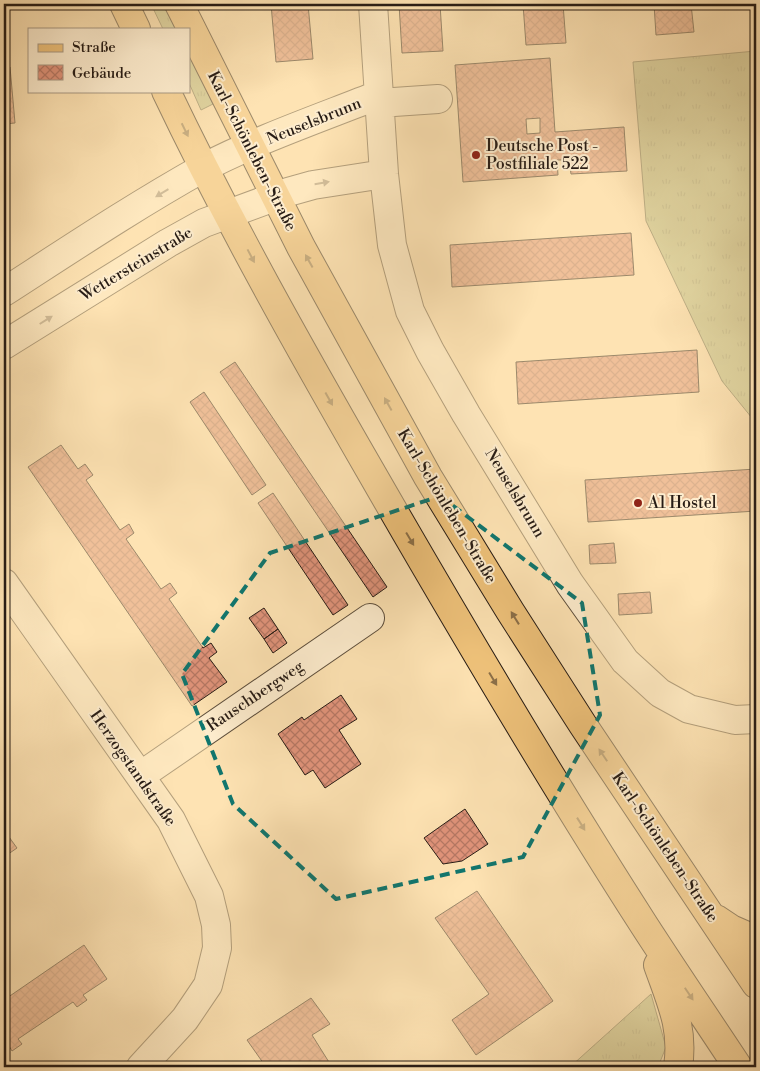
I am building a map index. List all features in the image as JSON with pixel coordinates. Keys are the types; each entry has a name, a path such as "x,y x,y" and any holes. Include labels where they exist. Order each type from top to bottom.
{"main road":[{"path":"124,4 136,28"},
{"name":"Karl-Schönleben-Straße","path":"178,4 306,255 433,485 583,725 756,984"},
{"path":"166,92 204,168 292,333 399,520 531,743 644,924 742,1066"},
{"path":"711,916 731,929 756,940"},
{"path":"644,924 677,1019 681,1043 678,1067"}],"street":[{"name":"Neuselsbrunn","path":"373,4 378,99 392,245 410,311 430,351 466,414 570,584 625,661 660,693 689,709 735,720 756,719"},
{"name":"Neuselsbrunn","path":"251,146 378,99"},
{"path":"378,99 438,100"},
{"path":"4,292 85,239 204,168 251,146"},
{"path":"275,196 313,185 384,174"},
{"name":"Wettersteinstraße","path":"4,345 168,243 204,223 275,196"},
{"name":"Herzogstandstraße","path":"4,583 171,820 209,896 216,925 217,948 208,985 185,1018 141,1067"},
{"name":"Rauschbergweg","path":"140,776 370,618"}],"highlighted area":[{"path":"440,496 582,603 600,715 523,857 336,899 233,804 182,674 270,553"}],"green space":[{"path":"151,4 165,4 177,28 163,28"},
{"path":"756,51 756,423 722,381 646,221 633,62"},
{"path":"190,55 213,104 201,110 190,85"},
{"path":"651,994 666,1047 658,1067 570,1067"}],"building":[{"path":"271,4 308,4 313,59 276,62"},
{"path":"399,4 440,4 443,51 402,53"},
{"path":"523,4 563,4 566,43 526,45"},
{"path":"654,4 691,4 694,32 656,35"},
{"path":"550,58 555,132 624,127 627,171 571,174 569,160 557,160 558,175 463,182 455,65","holes":["540,118 540,133 527,134 526,119"]},
{"path":"4,67 10,67 15,123 4,124"},
{"path":"631,233 634,275 452,287 450,245"},
{"path":"697,350 699,392 518,404 516,362"},
{"path":"235,362 387,587 373,597 220,372"},
{"path":"204,392 266,485 252,495 190,402"},
{"path":"61,445 78,469 85,464 93,475 86,480 120,530 129,524 134,533 126,539 161,589 170,583 177,593 169,599 203,648 211,643 217,652 209,658 227,682 192,706 28,467"},
{"path":"756,469 756,511 588,522 585,480"},
{"path":"273,493 348,605 333,615 258,503"},
{"path":"614,543 616,563 590,564 589,545"},
{"path":"650,592 652,613 619,615 618,594"},
{"path":"264,608 278,629 264,639 249,618"},
{"path":"278,629 287,643 273,653 264,639"},
{"path":"341,695 357,719 339,730 361,764 325,788 313,770 305,775 278,734 302,717 304,720"},
{"path":"465,809 488,844 462,861 443,864 424,838"},
{"path":"4,830 17,848 4,857"},
{"path":"477,891 553,1001 476,1055 452,1020 489,994 435,918"},
{"path":"84,945 107,979 83,995 87,1000 77,1007 73,1002 18,1039 22,1044 12,1051 9,1046 4,1050 4,1000"},
{"path":"311,998 330,1024 312,1035 332,1067 266,1067 247,1040"}],"place":[{"name":"Deutsche Post - Postfiliale 522","path":"476,155"},
{"name":"A1 Hostel","path":"638,503"}]}
